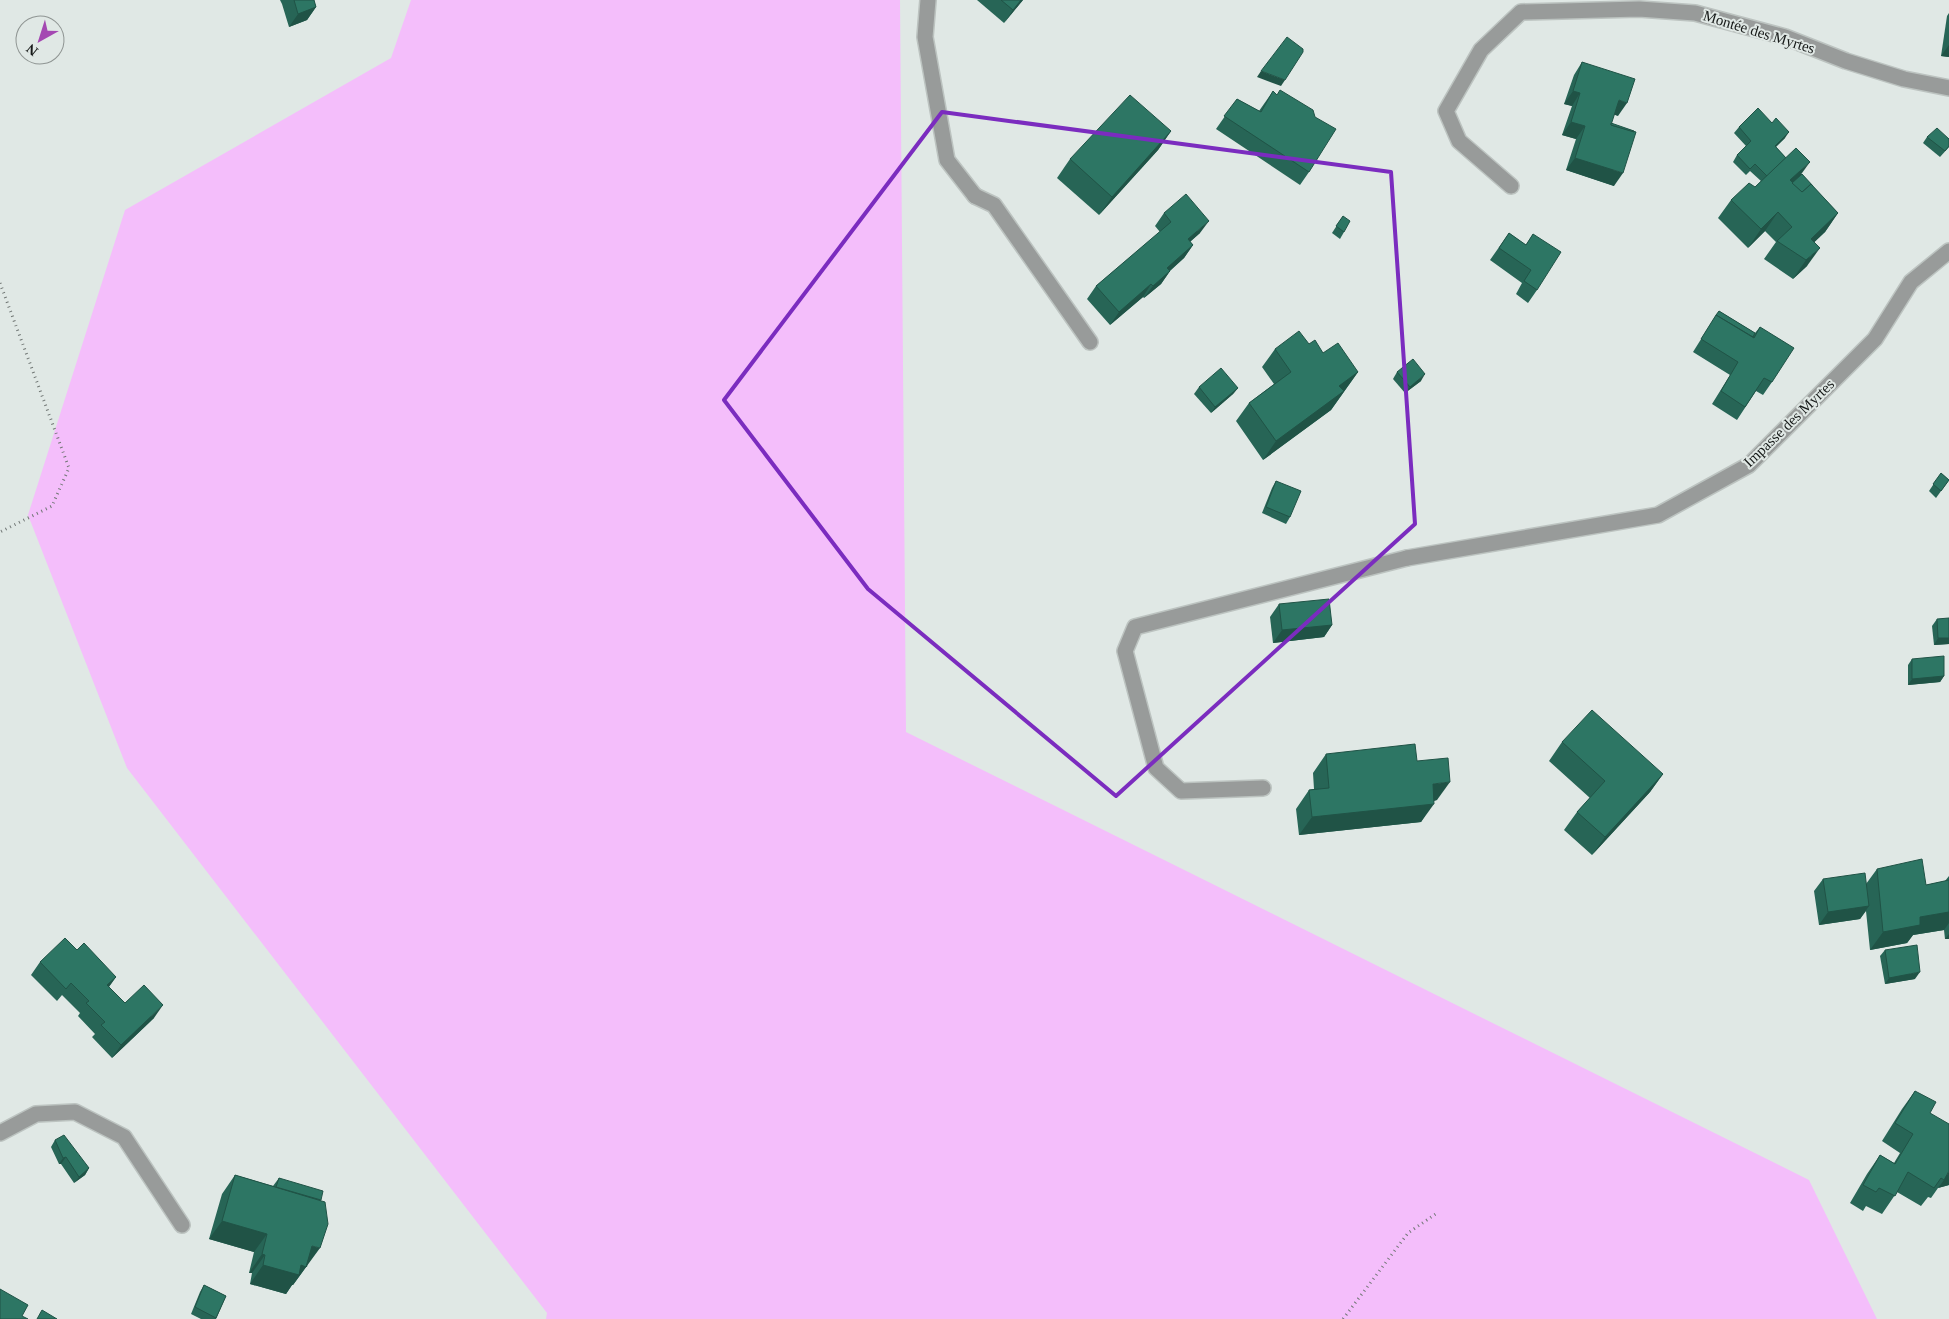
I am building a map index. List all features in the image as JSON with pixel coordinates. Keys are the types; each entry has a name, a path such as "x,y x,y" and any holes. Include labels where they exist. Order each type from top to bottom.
{"street":[{"path":"928,0 924,37 947,160 975,196 994,205 1090,342"},
{"name":"Montée des Myrtes","path":"1511,186 1458,141 1446,110 1481,50 1521,12 1539,6 1695,13 1785,38 1846,61 1904,79 1949,88"},
{"name":"Impasse des Myrtes","path":"1263,788 1181,791 1156,768 1125,651 1135,627 1407,558 1658,515 1750,465 1875,339 1911,282 1949,251"},
{"path":"0,1133 36,1114 74,1112 124,1137 182,1225"}],"path":[{"path":"0,283 69,468 52,506 0,532"},
{"path":"1343,1319 1408,1233 1437,1213"}],"highlighted area":[{"path":"942,112 1391,172 1415,524 1116,796 868,589 724,400"}],"shaded area":[{"path":"411,0 900,0 906,732 1809,1180 1877,1319 546,1319 547,1313 127,768 28,515 125,210 391,58"}],"building":[{"path":"294,0 314,0 316,7 298,14"},
{"path":"1001,0 1021,0 1013,10"},
{"path":"1287,37 1303,49 1303,52 1285,80 1261,71"},
{"path":"1582,62 1635,79 1627,103 1619,100 1611,125 1636,132 1623,173 1575,158 1585,126 1571,122 1580,93 1573,91"},
{"path":"1280,90 1313,110 1315,117 1336,129 1309,172 1224,116 1237,99 1261,112 1273,91 1277,95"},
{"path":"1130,95 1171,131 1112,197 1070,159"},
{"path":"1758,108 1772,123 1776,118 1789,132 1775,146 1786,158 1767,176 1755,164 1750,169 1737,155 1751,141 1739,127"},
{"path":"1611,123 1634,131 1634,132 1611,125"},
{"path":"1937,128 1949,139 1949,146 1945,151 1927,137"},
{"path":"1796,148 1810,162 1790,180 1802,192 1811,184 1838,213 1811,239 1820,248 1806,260 1777,241 1792,227 1778,212 1761,229 1731,200 1749,183 1755,187"},
{"path":"1802,174 1813,186 1811,184 1802,192 1792,183"},
{"path":"1186,194 1209,221 1188,239 1193,245 1167,268 1170,271 1153,286 1151,284 1119,312 1096,286 1171,222 1164,213"},
{"path":"1343,216 1350,221 1344,232 1336,226"},
{"path":"1509,233 1526,245 1533,234 1561,252 1537,290 1524,281 1531,270 1499,248"},
{"path":"1719,311 1755,333 1753,337 1716,315"},
{"path":"1716,315 1754,338 1760,327 1794,348 1772,382 1764,378 1745,407 1721,391 1738,362 1701,339"},
{"path":"1299,331 1309,344 1315,340 1323,353 1338,343 1358,372 1339,386 1344,391 1276,441 1249,403 1291,372 1275,349"},
{"path":"1413,359 1425,374 1410,387 1397,372"},
{"path":"1221,368 1238,388 1215,407 1199,387"},
{"path":"1941,473 1949,480 1941,491 1933,484"},
{"path":"1276,481 1301,491 1290,517 1266,507"},
{"path":"1329,599 1332,625 1282,630 1279,604"},
{"path":"1949,618 1949,638 1938,638 1937,619"},
{"path":"1944,656 1944,676 1912,679 1912,659"},
{"path":"1592,710 1663,774 1605,837 1577,812 1605,781 1562,742"},
{"path":"1415,744 1417,761 1448,758 1450,782 1433,784 1434,804 1312,817 1309,790 1329,788 1326,754"},
{"path":"1922,859 1926,885 1949,880 1949,912 1920,917 1920,925 1883,932 1877,869"},
{"path":"1865,873 1869,906 1828,912 1823,879"},
{"path":"65,938 77,950 84,943 116,977 107,985 125,1003 144,985 163,1005 121,1045 101,1025 105,1022 86,1003 89,1001 71,983 66,989 40,962"},
{"path":"1917,945 1920,972 1889,978 1885,950"},
{"path":"1915,1091 1936,1102 1930,1113 1949,1124 1949,1171 1944,1180 1941,1178 1934,1188 1908,1172 1895,1196 1879,1188 1876,1192 1863,1185 1880,1155 1895,1164 1913,1134 1895,1123"},
{"path":"64,1135 89,1168 79,1177 66,1157 63,1158 55,1140"},
{"path":"235,1175 325,1202 328,1224 320,1248 312,1246 306,1267 301,1265 299,1275 263,1265 265,1255 262,1254 267,1234 222,1221"},
{"path":"279,1178 323,1191 321,1200 276,1187"},
{"path":"204,1285 226,1296 216,1318 195,1307"},
{"path":"0,1289 28,1305 22,1316 28,1319 0,1319"},
{"path":"42,1310 57,1319 37,1319"}]}
